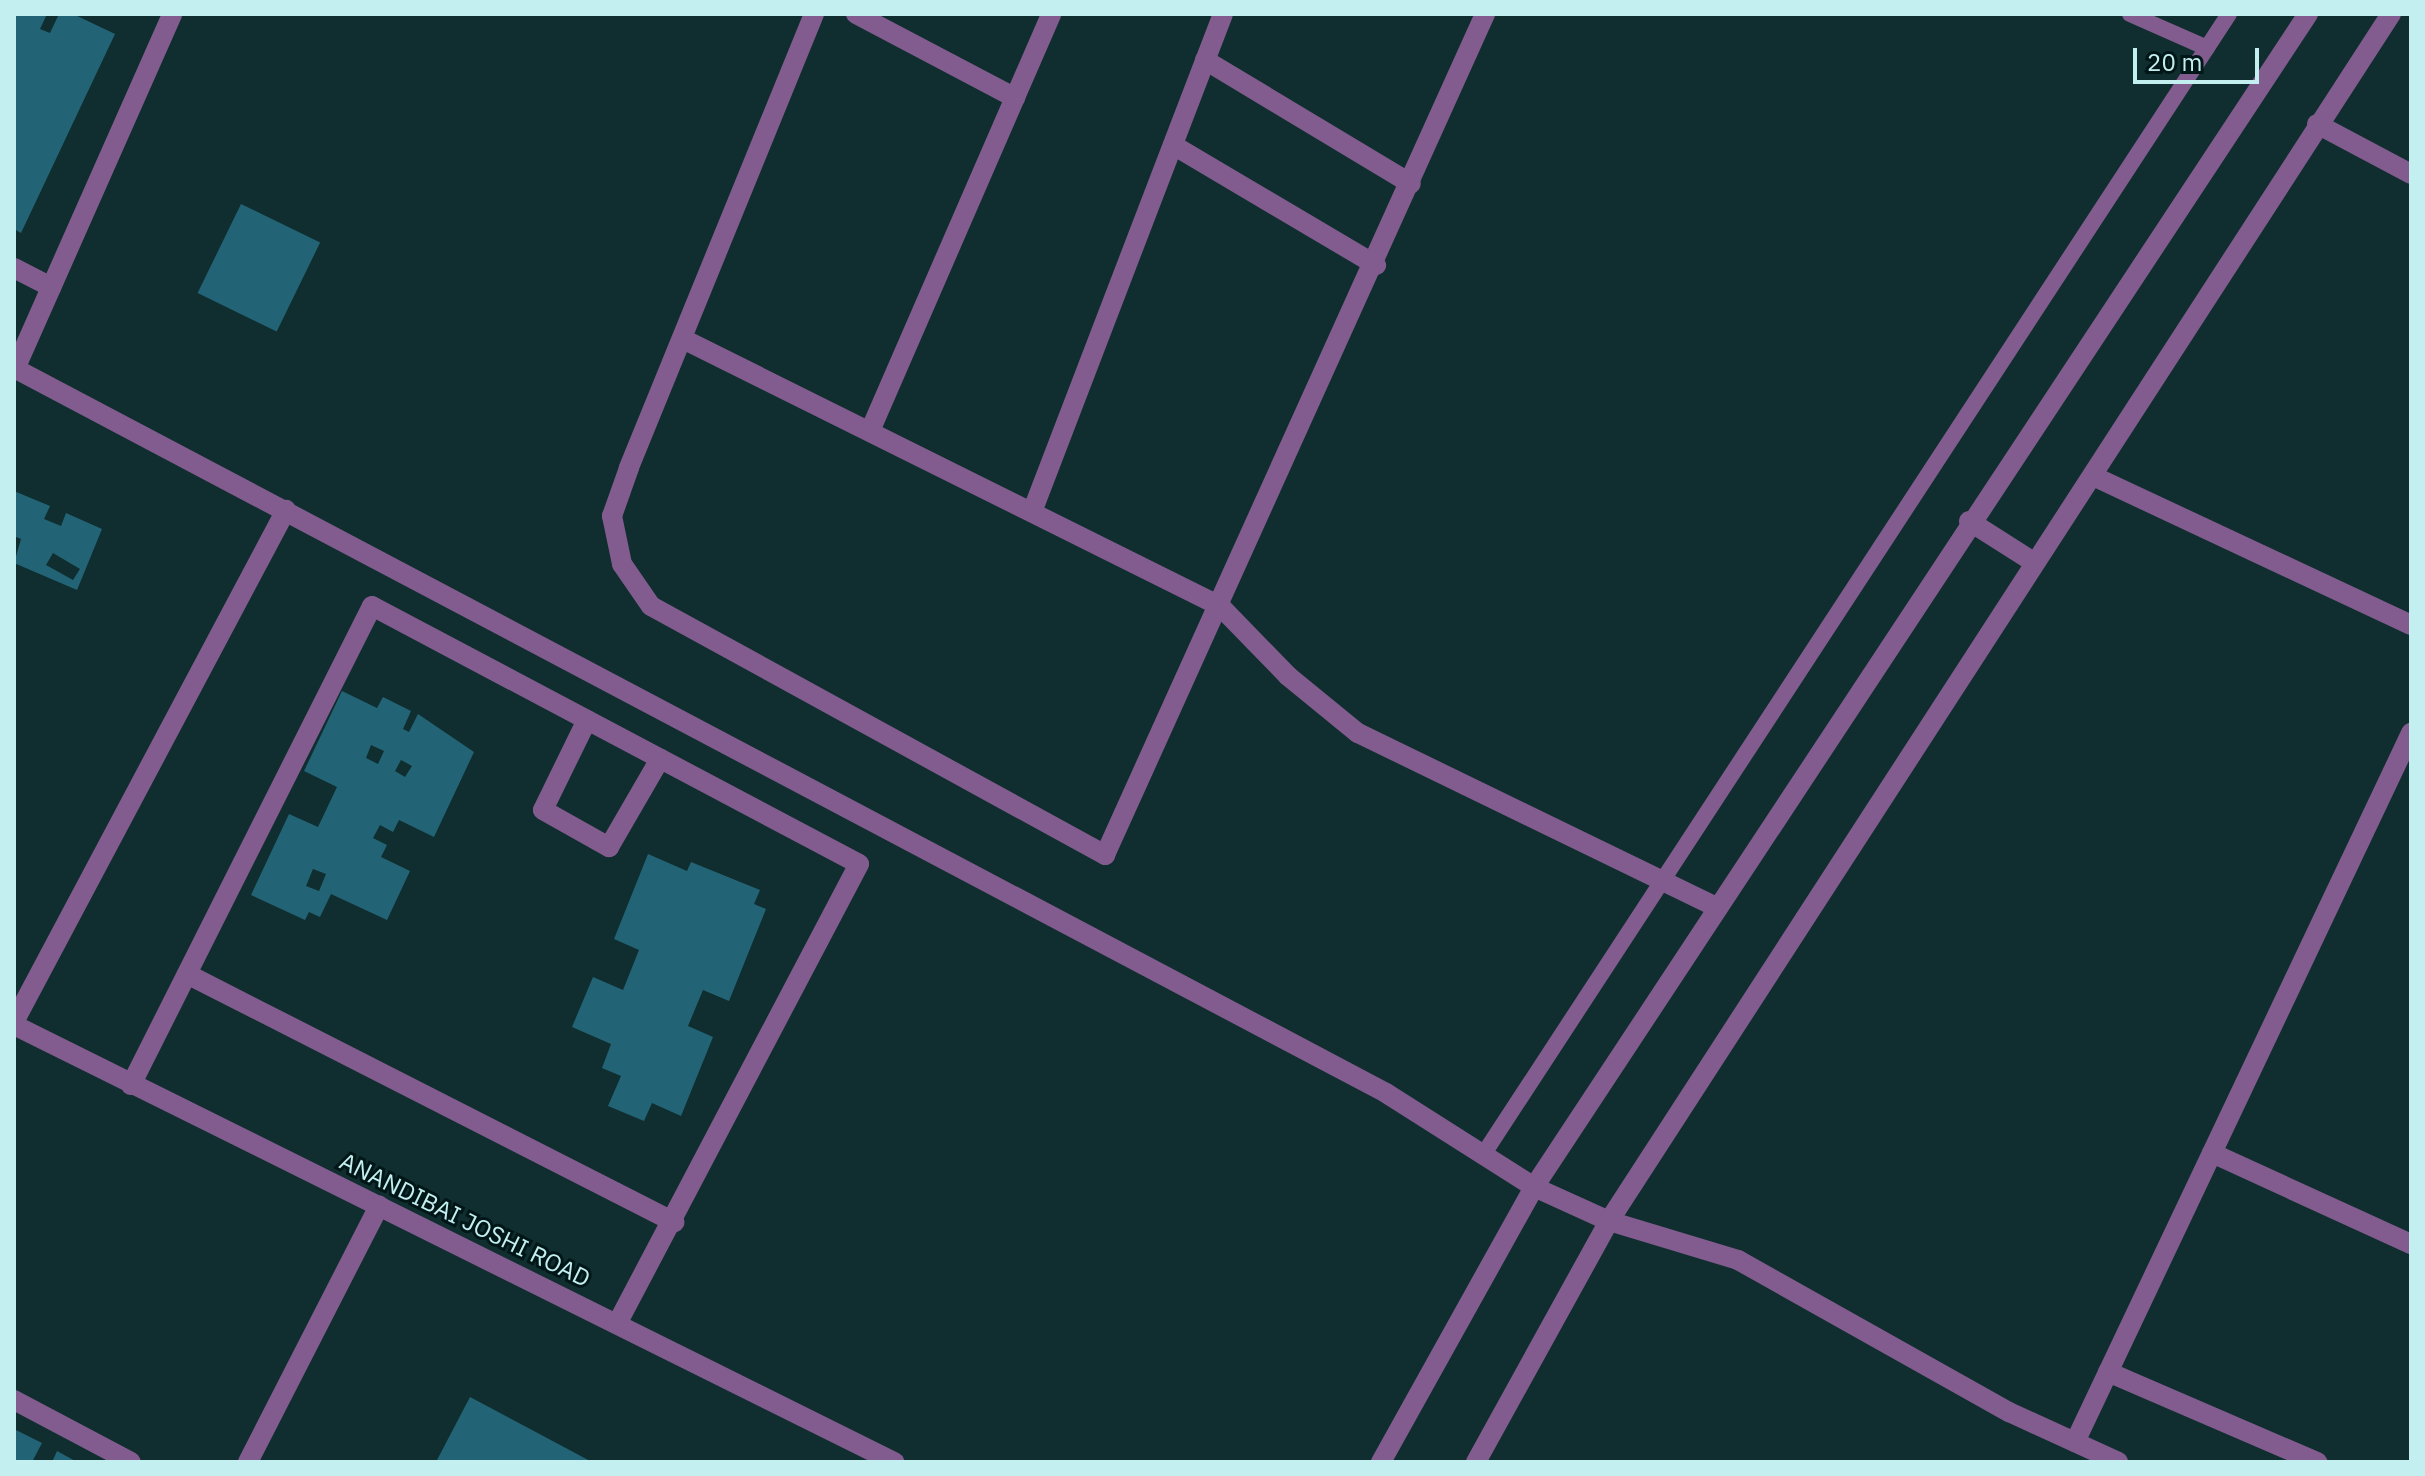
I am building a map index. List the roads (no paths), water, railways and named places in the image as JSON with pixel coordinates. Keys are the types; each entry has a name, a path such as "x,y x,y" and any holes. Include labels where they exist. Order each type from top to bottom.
{"street":[{"path":"814,14 687,341 612,516 622,564 651,606 1105,855 1376,265 1485,14"},
{"path":"856,14 1015,98"},
{"path":"870,431 1051,14"},
{"path":"1032,512 1223,14"},
{"path":"1381,1462 1534,1187 1969,521 2308,14"},
{"path":"1476,1462 1609,1221 2391,14"},
{"path":"165,16 14,368 1386,1093 1534,1187 1609,1221 1738,1260 2075,1442 2118,1462"},
{"path":"1205,60 1411,184"},
{"path":"2317,124 2411,174"},
{"path":"1173,145 1376,265"},
{"path":"14,268 51,287"},
{"path":"687,341 1220,606 1288,676 1358,733 1718,908"},
{"path":"2093,476 2411,625"},
{"path":"14,1024 286,510"},
{"path":"1969,521 2035,563"},
{"path":"131,1085 372,606 859,864 674,1222 617,1324"},
{"path":"587,720 543,810 609,847 660,759"},
{"path":"2075,1442 2411,733"},
{"path":"187,974 674,1222"},
{"name":"ANANDIBAI JOSHI ROAD","path":"14,1024 131,1085 894,1462"},
{"path":"2212,1153 2411,1244"},
{"path":"248,1462 379,1206"},
{"path":"2108,1372 2317,1462"},
{"path":"14,1400 131,1462"}],"lane":[{"path":"2130,14 2207,48"},
{"path":"1483,1155 2229,14"}]}
